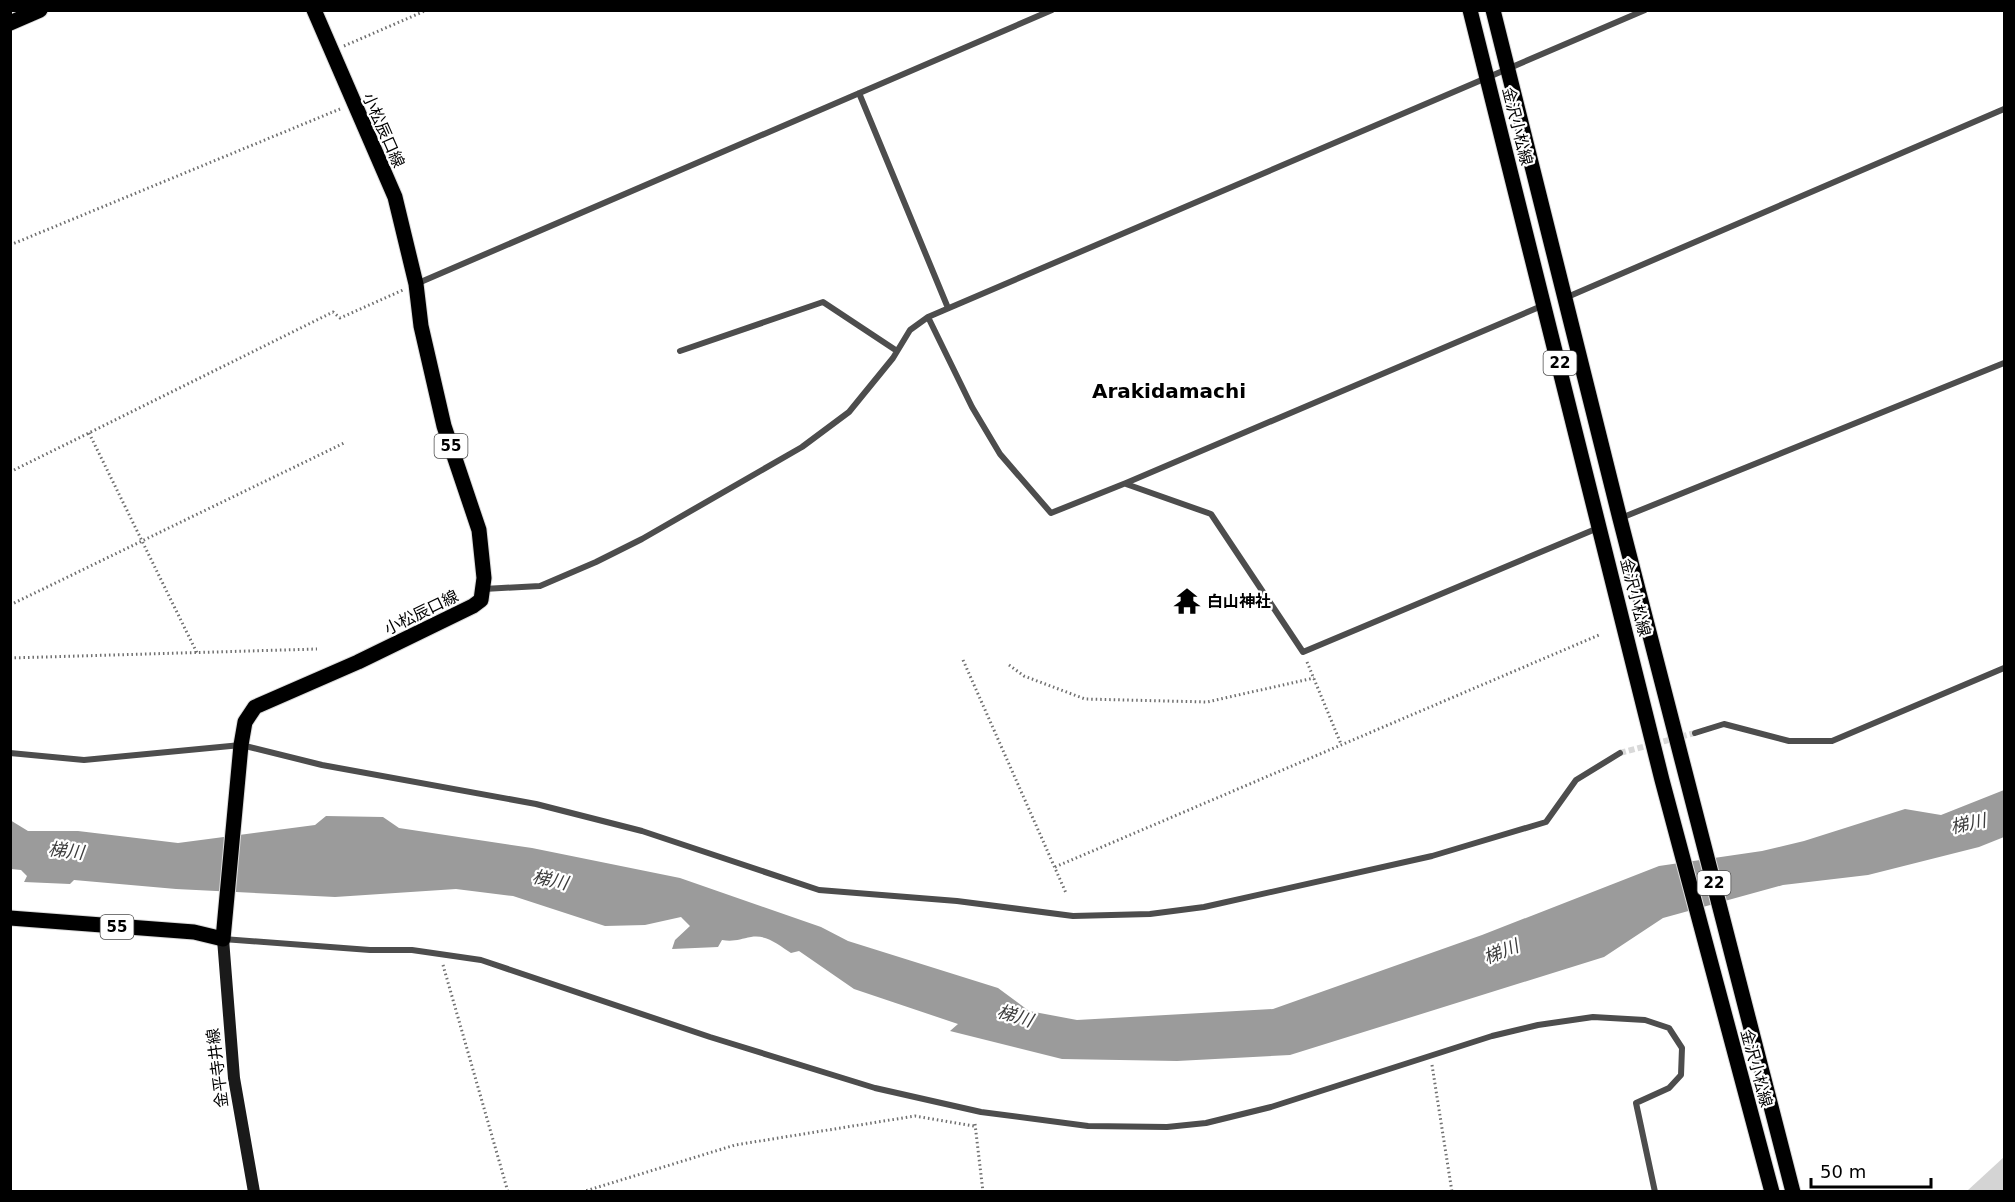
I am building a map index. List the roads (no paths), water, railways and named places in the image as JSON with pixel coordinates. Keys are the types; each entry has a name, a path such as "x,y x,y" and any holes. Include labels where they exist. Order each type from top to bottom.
{"main road":[{"path":"10,23 40,10"},
{"name":"小松辰口線","path":"224,935 240,748 245,722 255,707 473,606 481,600 484,590 483,549 479,530 444,426 421,326 416,284 395,197 352,104 314,10"},
{"name":"金沢小松線","path":"1470,10 1662,780 1772,1191"},
{"name":"金沢小松線","path":"1493,10 1620,519 1793,1191"},
{"name":"55","path":"10,918 224,935"},
{"name":"金平寺井線","path":"224,935 234,1078 254,1191"}],"street":[{"path":"416,284 1052,10"},
{"path":"484,590 540,586 642,539 802,447 849,412 897,351 910,330 928,317 1645,10"},
{"path":"859,93 948,308"},
{"path":"1564,298 2004,109"},
{"path":"680,351 823,302 897,351"},
{"path":"928,317 972,407 1000,454 1051,513 1545,304"},
{"path":"1620,519 2004,363"},
{"path":"1126,483 1211,514 1303,652 1600,527"},
{"path":"1695,733 1724,724 1789,741 1832,741 1930,702 2004,668"},
{"path":"10,753 84,760 240,748 445,786 568,812 642,831 819,890 957,901 1073,916 1150,914 1204,907 1432,856 1546,822 1576,780 1620,753"},
{"path":"224,935 370,950 412,950 481,960 710,1037 875,1088 981,1112 1088,1126 1167,1127 1206,1123 1271,1107 1431,1054 1538,1025 1593,1017 1645,1020 1669,1028 1682,1048 1681,1075 1669,1088 1636,1103 1655,1191"}],"water":[{"name":"梯川","path":"2004,790 2004,837 1979,847 1868,875 1783,885 1663,918 1604,957 1290,1055 1177,1061 1062,1059 950,1031 958,1024 854,989 799,951 791,953 762,937 722,940 718,947 672,949 675,940 690,926 681,917 645,925 605,926 513,896 456,889 335,897 176,889 74,880 70,884 24,882 27,876 21,870 11,869 10,820 28,831 78,831 178,843 315,825 326,816 383,817 399,828 532,848 680,878 821,927 848,941 998,988 1029,1011 1077,1020 1273,1009 1482,935 1659,866 1762,851 1804,841 1905,809 1941,815"}],"tunnel":[{"path":"1620,753 1695,733"}],"place":[{"name":"白山神社","path":"1187,601"}],"district":[{"name":"Arakidamachi","path":"1169,391"}]}
